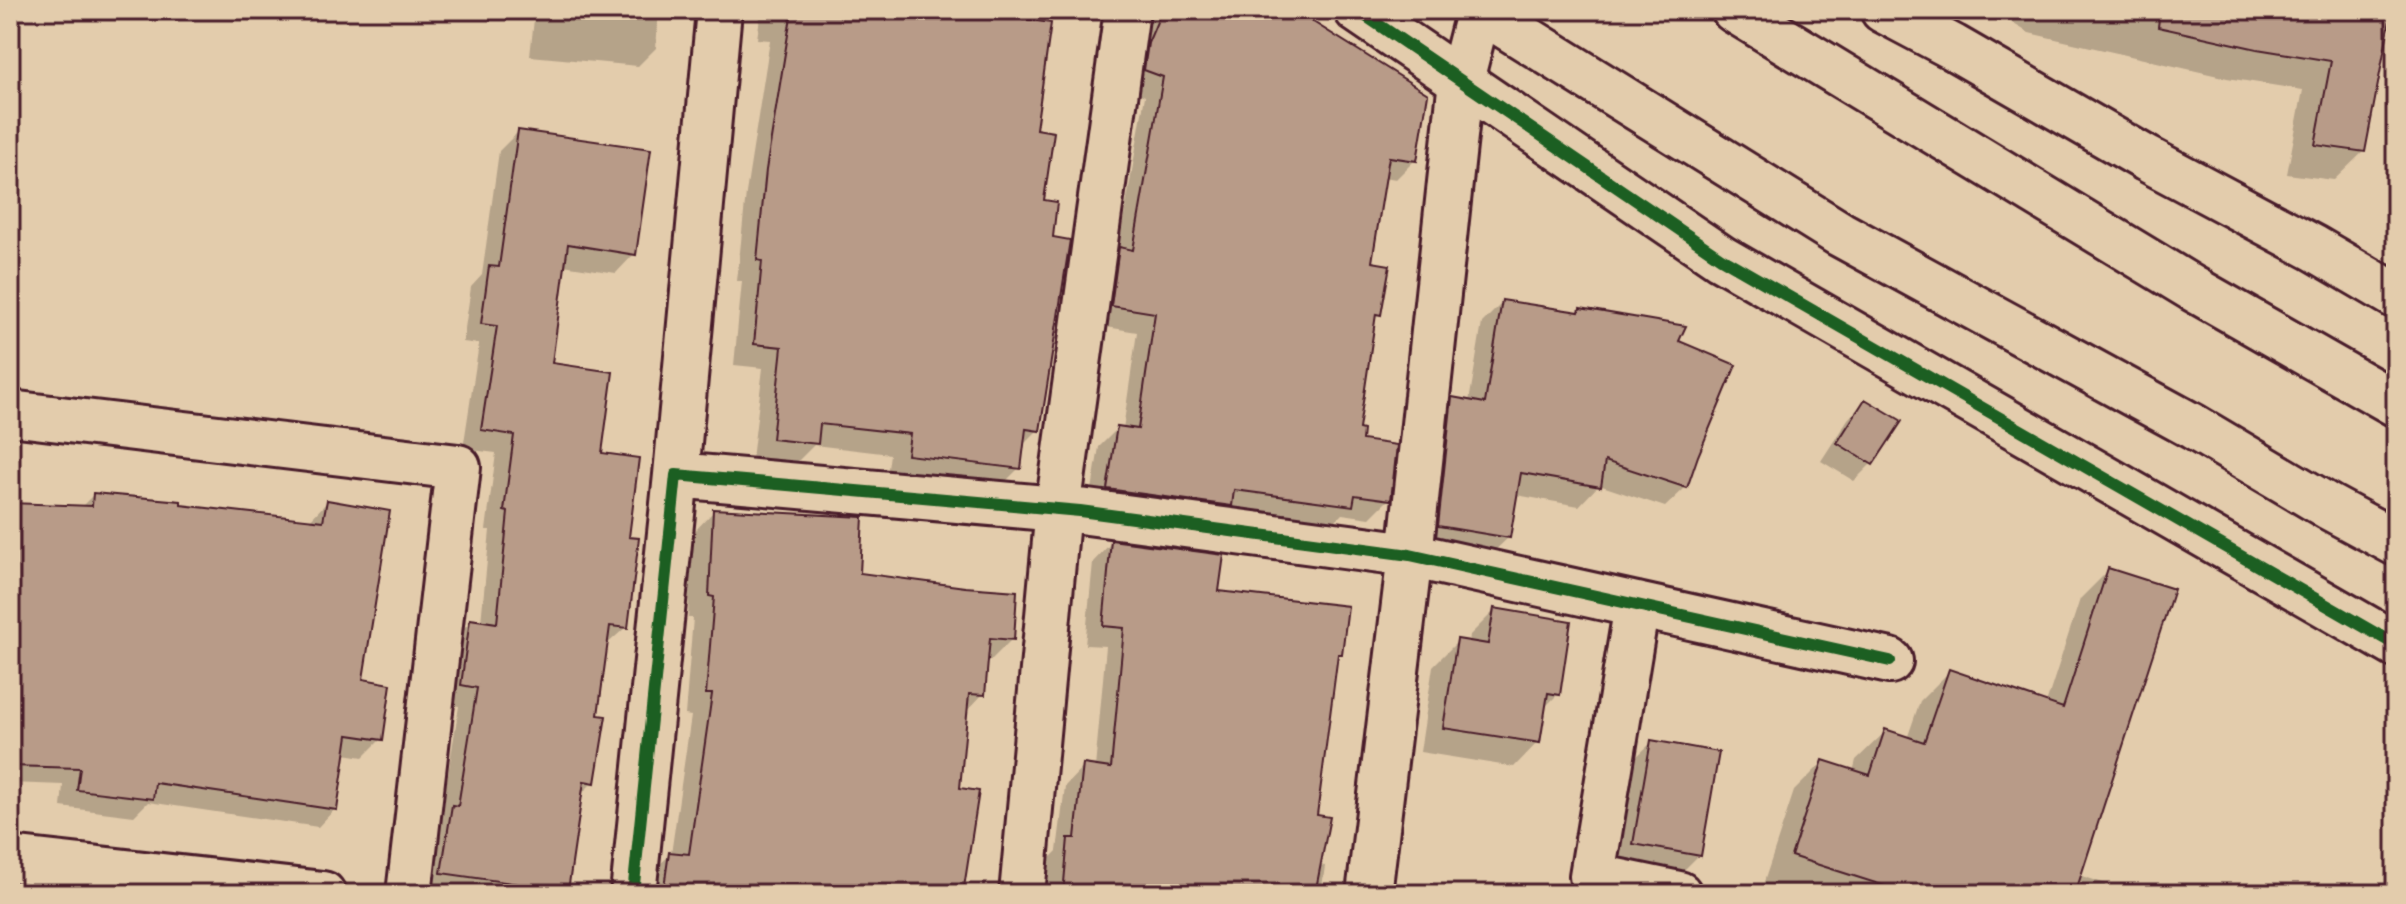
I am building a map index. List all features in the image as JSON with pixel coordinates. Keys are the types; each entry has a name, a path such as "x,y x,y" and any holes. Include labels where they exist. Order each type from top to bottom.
{"main road":[{"path":"633,894 719,10"},
{"path":"1022,894 1058,509 1127,10"},
{"path":"1357,10 1721,258 2396,645"},
{"path":"1369,894 1410,555 1461,80 1480,10 1840,234 2194,427 2396,543"},
{"path":"1734,10 2192,288 2396,404"},
{"path":"1883,10 2396,296"},
{"path":"10,413 458,467 409,894"},
{"path":"676,475 1058,509 1410,555 1890,661"},
{"path":"1637,605 1592,876 1679,894"},
{"path":"29,871 323,894"}],"building":[{"path":"792,10 959,10 1051,23 1036,129 1054,132 1044,200 1057,202 1053,237 1070,240 1040,431 1026,429 1021,469 907,455 910,434 820,424 818,444 772,439 782,347 754,344 762,261 757,260 766,170"},
{"path":"1162,10 1294,10 1428,94 1417,161 1389,157 1372,262 1390,265 1381,315 1376,314 1359,429 1363,430 1362,440 1397,445 1391,500 1355,495 1353,506 1234,490 1232,506 1107,489 1117,426 1138,429 1155,313 1111,306 1119,247 1133,250 1163,77 1144,70 1148,43"},
{"path":"2160,10 2392,10 2365,152 2315,145 2331,61 2257,49 2158,27"},
{"path":"518,130 651,149 636,255 568,244 552,363 613,372 602,453 639,458 629,537 639,538 628,628 610,626 598,715 606,716 595,783 584,781 568,891 441,873 452,805 458,806 477,688 461,685 470,619 497,623 508,512 504,511 514,435 481,430 497,326 481,324 489,266 499,267"},
{"path":"1502,300 1579,312 1580,308 1686,326 1679,341 1736,365 1687,488 1605,461 1601,487 1521,473 1510,538 1438,526 1452,397 1485,403"},
{"path":"1865,399 1902,421 1873,465 1837,443"},
{"path":"93,493 181,501 181,505 323,521 327,500 390,511 363,679 391,684 383,740 348,735 337,810 155,783 153,799 77,790 80,768 10,766 10,503 92,506"},
{"path":"713,509 863,517 860,573 1017,591 1014,640 990,638 985,695 969,694 960,788 979,791 963,894 663,894 669,852 689,854 712,694 706,694 714,597 709,596"},
{"path":"1111,540 1224,555 1219,591 1348,606 1342,654 1338,654 1317,815 1330,817 1315,894 1063,894 1068,838 1075,838 1083,764 1111,768 1124,628 1103,626"},
{"path":"2108,568 2174,589 2075,894 1910,894 1791,856 1823,760 1870,775 1885,729 1924,742 1949,669 2063,708"},
{"path":"1494,608 1571,621 1560,695 1548,693 1540,743 1443,728 1457,639 1488,644"},
{"path":"1651,740 1719,752 1701,856 1633,844"}],"cycle path":[{"path":"1357,10 1721,258 2396,645"},
{"path":"633,894 676,475 1080,511 1410,555 1890,661"}]}
